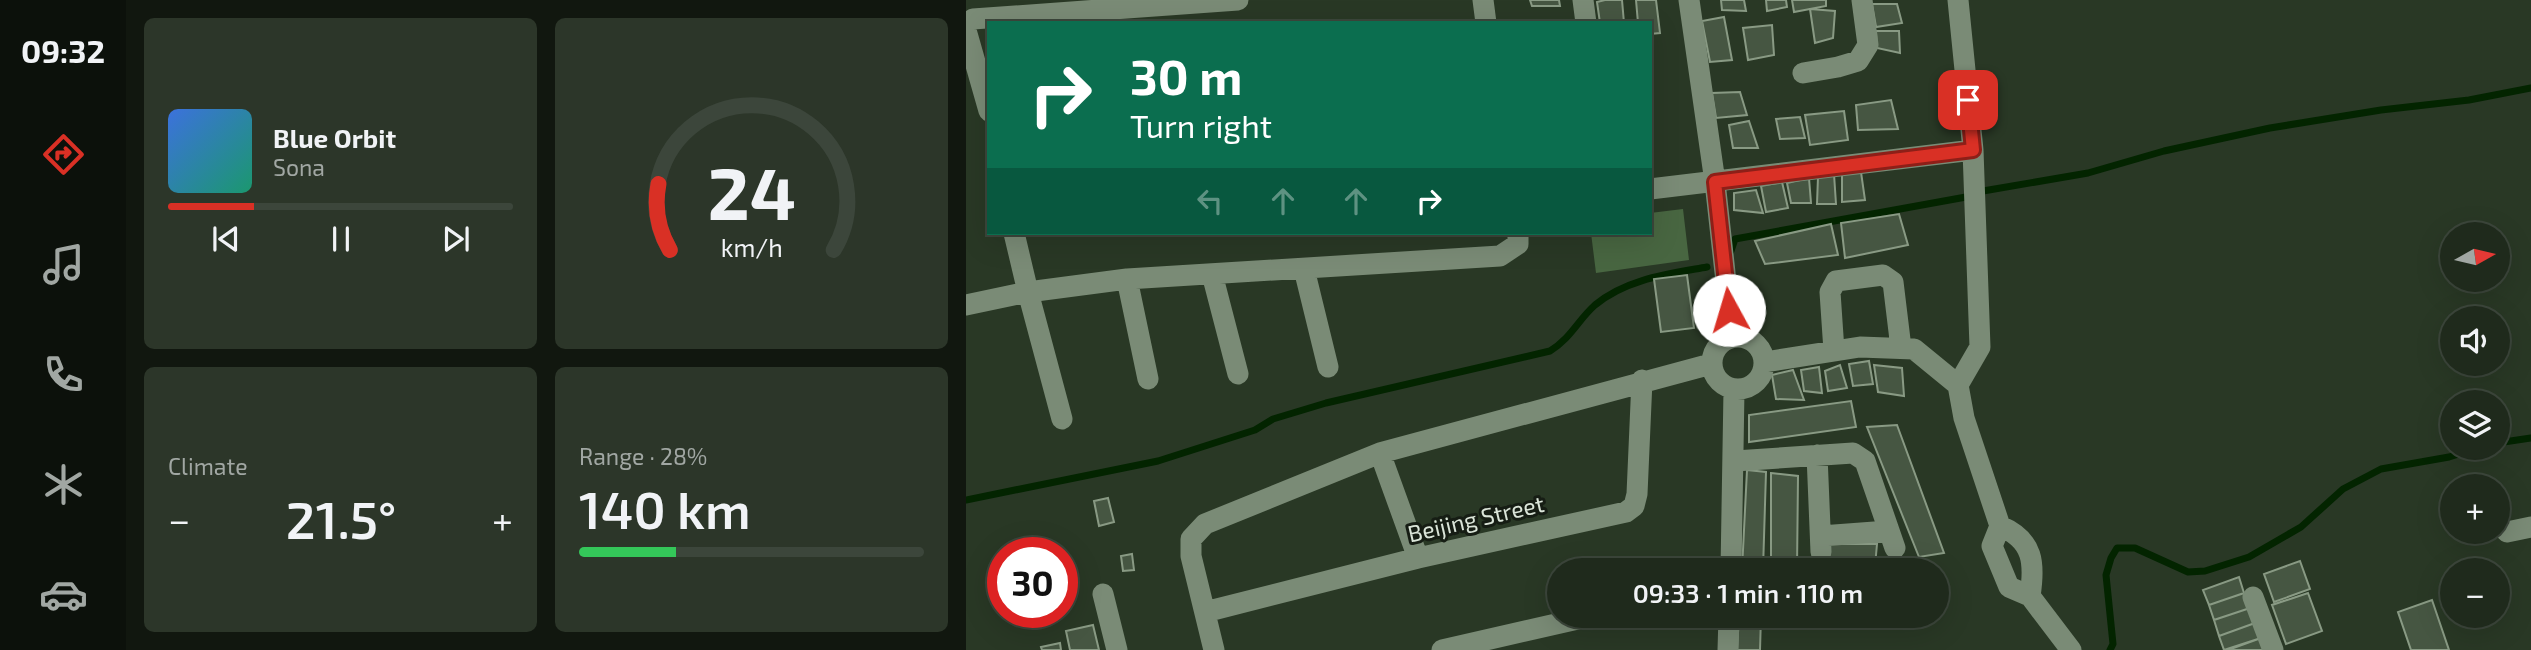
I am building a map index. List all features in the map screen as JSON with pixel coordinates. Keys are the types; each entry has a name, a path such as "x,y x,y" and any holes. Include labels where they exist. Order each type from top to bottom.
{"street":[{"path":"987,104 966,27 973,19 1238,0"},
{"path":"1483,0 1486,21"},
{"path":"1583,0 1586,21"},
{"path":"1689,0 1715,182 1732,336"},
{"path":"1802,73 1858,61 1868,45 1862,0"},
{"path":"1958,0 1973,150 1980,347 1958,385 1964,418 2000,526 1992,546 2009,587 2030,596 2070,650"},
{"path":"1652,189 1973,150"},
{"path":"1014,235 1062,419"},
{"path":"966,305 1028,292 1127,279 1500,256 1518,244 1518,235"},
{"path":"1304,269 1328,367"},
{"path":"1212,274 1238,374"},
{"path":"1834,351 1830,292 1836,281 1883,275 1893,282 1901,348"},
{"path":"1127,279 1148,379"},
{"path":"1732,336 1748,337 1760,347 1765,362 1761,377 1749,387 1734,390 1717,381 1710,363 1716,346 1732,336"},
{"path":"1765,362 1860,347 1914,349 1958,385"},
{"path":"1214,650 1191,556 1191,539 1205,524 1380,453 1710,363"},
{"name":"Beijing Street","path":"1205,612 1418,558 1626,512 1634,506 1637,494 1642,380"},
{"path":"1731,558 1734,390"},
{"path":"1380,453 1418,558"},
{"path":"1735,461 1817,455 1853,453 1865,461 1892,539 1821,544 1817,455"},
{"path":"2000,526 2015,532 2028,551 2034,569 2030,596"},
{"path":"2510,531 2531,527"},
{"path":"1103,594 1118,650"},
{"path":"2253,597 2273,650"},
{"path":"1441,650 1547,626"},
{"path":"1728,650 1729,628"}],"green space":[{"path":"1683,209 1689,260 1596,273 1591,235 1652,235 1652,213"}],"building":[{"path":"1530,0 1559,0 1560,6 1532,6"},
{"path":"1622,0 1624,21 1600,21 1597,2"},
{"path":"1636,0 1656,0 1660,33 1652,34 1652,21 1638,21"},
{"path":"1721,0 1744,0 1746,11 1722,10"},
{"path":"1766,0 1786,0 1787,7 1767,11"},
{"path":"1792,0 1826,0 1826,6 1794,12"},
{"path":"1872,4 1897,4 1902,23 1876,27"},
{"path":"1810,9 1835,11 1833,38 1815,43"},
{"path":"1724,17 1732,60 1710,62 1702,21"},
{"path":"1772,25 1774,55 1748,60 1743,28"},
{"path":"1876,31 1899,31 1900,53 1877,48"},
{"path":"1740,92 1747,115 1716,118 1712,93"},
{"path":"1891,100 1898,129 1858,130 1856,105"},
{"path":"1844,111 1848,140 1810,145 1805,115"},
{"path":"1800,117 1805,138 1780,139 1776,119"},
{"path":"1749,121 1758,148 1733,148 1729,125"},
{"path":"1842,172 1861,172 1865,200 1842,202"},
{"path":"1834,174 1836,204 1817,204 1818,177"},
{"path":"1809,178 1811,203 1791,203 1787,183"},
{"path":"1782,182 1788,208 1766,212 1761,186"},
{"path":"1756,190 1763,213 1734,210 1734,193"},
{"path":"1899,214 1908,245 1845,258 1841,223"},
{"path":"1831,224 1838,255 1765,264 1755,241"},
{"path":"1687,275 1694,328 1661,332 1654,279"},
{"path":"1869,361 1873,384 1853,386 1849,364"},
{"path":"1840,365 1847,388 1828,391 1825,371"},
{"path":"1874,365 1902,368 1904,396 1878,392"},
{"path":"1819,367 1822,393 1804,391 1801,370"},
{"path":"1793,370 1804,400 1776,399 1772,375"},
{"path":"1851,401 1856,427 1749,442 1749,415"},
{"path":"1897,425 1944,553 1919,557 1867,427"},
{"path":"1747,470 1766,472 1763,558 1743,558"},
{"path":"1771,473 1798,476 1797,558 1771,558"},
{"path":"1108,498 1114,522 1099,526 1094,501"},
{"path":"1827,544 1877,544 1876,558 1826,558"},
{"path":"1132,554 1134,570 1123,571 1121,556"},
{"path":"2300,561 2310,589 2274,602 2264,574"},
{"path":"2239,577 2244,593 2209,605 2203,590"},
{"path":"2244,593 2250,608 2214,620 2209,605"},
{"path":"2308,593 2322,631 2286,644 2272,605"},
{"path":"2432,600 2449,650 2411,650 2398,612"},
{"path":"2250,608 2255,623 2219,636 2214,620"},
{"path":"2255,623 2261,638 2224,650 2219,636"},
{"path":"1093,625 1099,650 1070,650 1066,631"},
{"path":"1738,628 1761,628 1760,650 1737,650"},
{"path":"2261,638 2265,650 2228,650"},
{"path":"1060,643 1061,650 1042,650 1041,647"}],"waterway":[{"path":"1983,191 2088,173 2164,151 2270,128 2381,110 2469,100 2531,88"},
{"path":"1731,251 1735,239 1966,197"},
{"path":"966,500 1158,461 1255,430 1273,419 1326,403 1550,351 1564,340 1595,305 1620,289 1648,279 1707,267"},
{"path":"2510,441 2531,438"},
{"path":"2110,650 2113,644 2106,575 2117,548 2135,548 2188,572 2205,571 2249,557 2301,527 2343,489 2381,469 2440,459"}],"route":[{"path":"1729,310 1715,182 1973,150 1968,100"}]}
